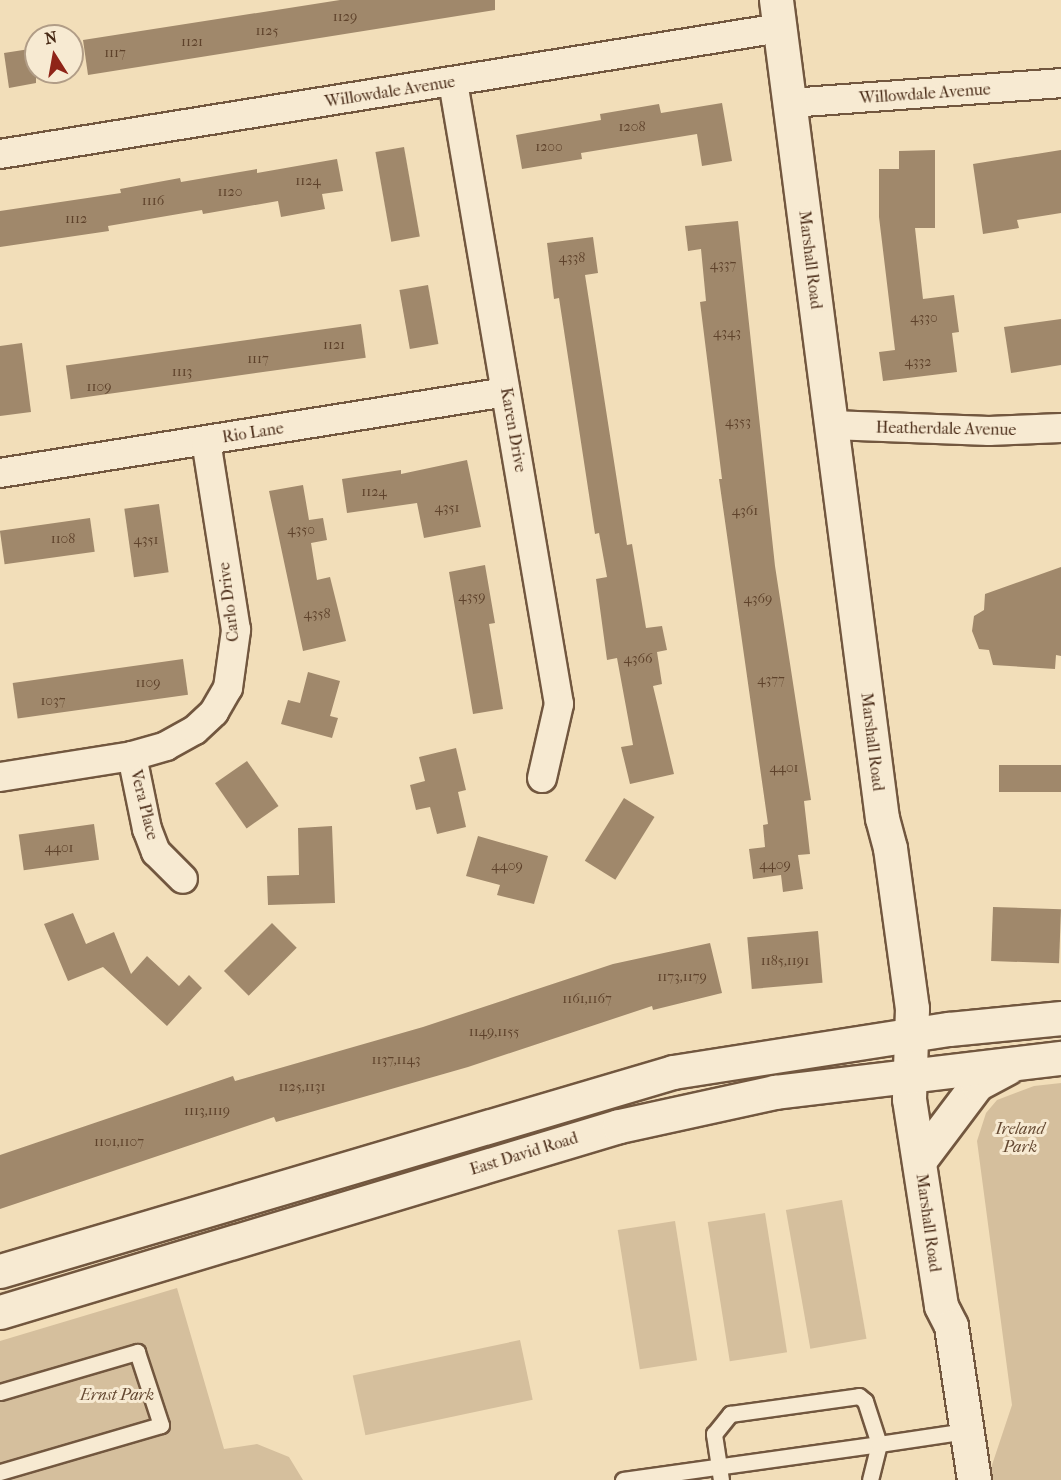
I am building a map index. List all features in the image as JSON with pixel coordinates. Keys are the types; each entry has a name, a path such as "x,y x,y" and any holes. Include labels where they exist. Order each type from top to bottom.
{"street":[{"name":"Willowdale Avenue","path":"0,154 453,81 778,14"},
{"name":"Marshall Road","path":"778,14 882,818 890,848 911,997 909,1099 941,1306 951,1326 974,1480"},
{"name":"Karen Drive","path":"453,81 559,704 542,778"},
{"name":"Willowdale Avenue","path":"790,103 1061,83"},
{"name":"Rio Lane","path":"0,473 506,392"},
{"name":"Heatherdale Avenue","path":"831,425 989,431 1061,428"},
{"name":"Carlo Drive","path":"0,777 132,756 166,746 195,730 214,712 228,688 234,664 236,630 206,441"},
{"name":"Vera Place","path":"132,756 150,837 156,852 183,879"},
{"path":"0,1271 611,1088 737,1059 911,1034 1061,1018"},
{"name":"East David Road","path":"0,1312 619,1126 775,1092 1061,1058"},
{"path":"919,1161 977,1084 1018,1063"}],"lane":[{"path":"0,1392 137,1352 161,1425 0,1473"},
{"path":"720,1474 714,1434 730,1414 859,1396 879,1444 870,1480"},
{"path":"623,1480 720,1474 879,1444 966,1431"}],"green space":[{"name":"Ireland Park","path":"1061,1083 1061,1480 987,1480 1012,1405 977,1141 986,1113 997,1100 1034,1086"},
{"path":"842,1200 866,1339 810,1349 786,1210"},
{"path":"765,1213 787,1352 730,1361 708,1222"},
{"path":"675,1221 697,1360 640,1369 618,1230"},
{"name":"Ernst Park","path":"177,1288 224,1449 257,1444 289,1457 303,1480 0,1480 0,1341"},
{"path":"520,1340 533,1400 365,1435 353,1376"}],"building":[{"path":"340,0 495,0 495,10 88,75 84,40"},
{"path":"24,50 24,84 31,84 9,88 4,53"},
{"path":"722,103 732,161 702,166 697,134 581,153 582,159 522,169 516,135 601,120 600,114 659,104 661,113"},
{"path":"404,147 420,237 391,242 375,152"},
{"path":"935,150 935,228 915,228 923,299 954,295 959,332 952,333 957,372 883,381 879,352 895,350 879,217 879,169 899,169 899,151"},
{"path":"1061,150 1061,213 1017,220 1019,228 983,234 973,164"},
{"path":"337,159 343,191 322,194 325,209 281,217 278,201 203,214 202,210 108,226 109,231 0,247 0,211 121,193 120,189 180,178 181,182 257,169 257,173"},
{"path":"738,221 775,566 811,800 804,801 810,854 798,855 803,889 783,892 781,875 753,879 749,849 765,847 763,825 768,824 719,479 722,479 700,302 706,301 701,249 688,251 685,226"},
{"path":"593,237 598,273 585,275 627,545 632,544 646,628 662,626 667,650 657,652 662,684 653,686 674,774 630,784 621,747 633,745 617,658 607,660 596,579 607,577 599,533 595,534 559,298 554,299 547,243"},
{"path":"428,285 438,344 410,349 399,290"},
{"path":"1061,319 1061,365 1011,373 1004,327"},
{"path":"361,324 366,358 71,399 66,365"},
{"path":"22,343 31,412 0,416 0,346"},
{"path":"467,460 481,527 424,538 417,503 347,513 342,479 401,470 401,474"},
{"path":"303,485 309,520 323,518 327,540 311,543 317,580 330,577 346,641 303,651 269,491"},
{"path":"159,504 169,572 134,577 124,509"},
{"path":"90,518 95,552 5,564 0,531"},
{"path":"485,565 495,623 489,624 503,709 473,714 449,572"},
{"path":"1061,567 1061,656 1056,655 1055,669 993,665 989,650 979,649 972,631 974,616 984,610 985,594"},
{"path":"183,659 188,695 18,719 13,683"},
{"path":"308,672 340,681 330,716 338,718 332,738 281,724 288,700 300,703"},
{"path":"456,748 466,790 458,792 466,827 437,834 430,807 416,810 410,785 425,781 419,757"},
{"path":"247,761 279,806 247,828 215,783"},
{"path":"999,765 1061,765 1061,792 999,792"},
{"path":"624,798 655,817 615,880 585,861"},
{"path":"94,824 99,860 24,870 19,835"},
{"path":"332,826 335,903 268,905 267,876 299,875 298,828"},
{"path":"478,836 548,856 534,904 497,895 500,885 466,876"},
{"path":"993,907 1061,909 1059,963 991,961"},
{"path":"73,913 86,944 114,932 131,974 147,956 179,986 189,975 202,988 167,1026 103,967 68,981 44,924"},
{"path":"272,923 297,948 249,996 224,971"},
{"path":"818,931 823,983 752,989 747,937"},
{"path":"710,943 722,993 653,1010 652,1006 468,1067 276,1122 274,1117 0,1209 0,1155 233,1076 235,1081 423,1027 613,964"}]}
